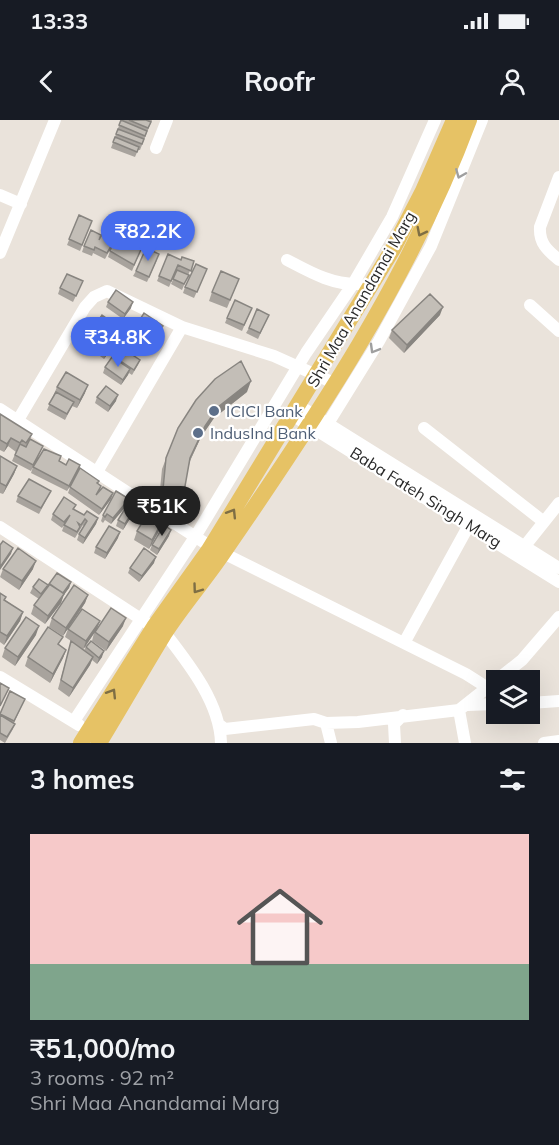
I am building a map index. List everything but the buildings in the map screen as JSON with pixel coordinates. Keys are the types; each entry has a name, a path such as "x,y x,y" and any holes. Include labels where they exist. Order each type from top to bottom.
{"main road":[{"name":"Shri Maa Anandamai Marg","path":"217,551 295,410 372,284 423,191 453,120"},
{"name":"Shri Maa Anandamai Marg","path":"89,740 154,627 318,424 334,383 401,273 434,208 469,120"}],"street":[{"path":"0,253 55,120"},
{"path":"156,148 167,120"},
{"path":"74,721 154,627 195,537 392,218 435,120"},
{"name":"Shri Maa Anandamai Marg","path":"318,424 379,341 430,246 482,120"},
{"path":"559,177 539,235 546,249 559,260"},
{"path":"0,195 21,204"},
{"path":"287,260 324,278 353,284 372,284"},
{"path":"18,420 85,307 102,292 107,291 182,327 274,356 334,383"},
{"path":"530,305 559,330"},
{"path":"97,472 182,327"},
{"path":"0,409 217,551 404,643 486,687"},
{"name":"Baba Fateh Singh Marg","path":"295,410 521,551 559,582"},
{"name":"Baba Fateh Singh Marg","path":"318,424 469,525 559,568"},
{"path":"424,428 544,522"},
{"path":"521,551 559,503"},
{"path":"404,643 469,525"},
{"path":"0,527 154,627 194,670 221,726 221,743"},
{"path":"510,670 522,660 559,617"},
{"path":"0,677 74,721 89,740"},
{"path":"463,707 486,690"},
{"path":"540,702 559,701"},
{"path":"221,726 225,729 314,719 326,723 358,722 486,705"},
{"path":"463,707 465,743"},
{"path":"395,743 394,724 403,715"},
{"path":"326,723 331,743"},
{"path":"544,743 559,741"}],"place":[{"name":"ICICI Bank","path":"214,411"},
{"name":"IndusInd Bank","path":"198,433"}]}
